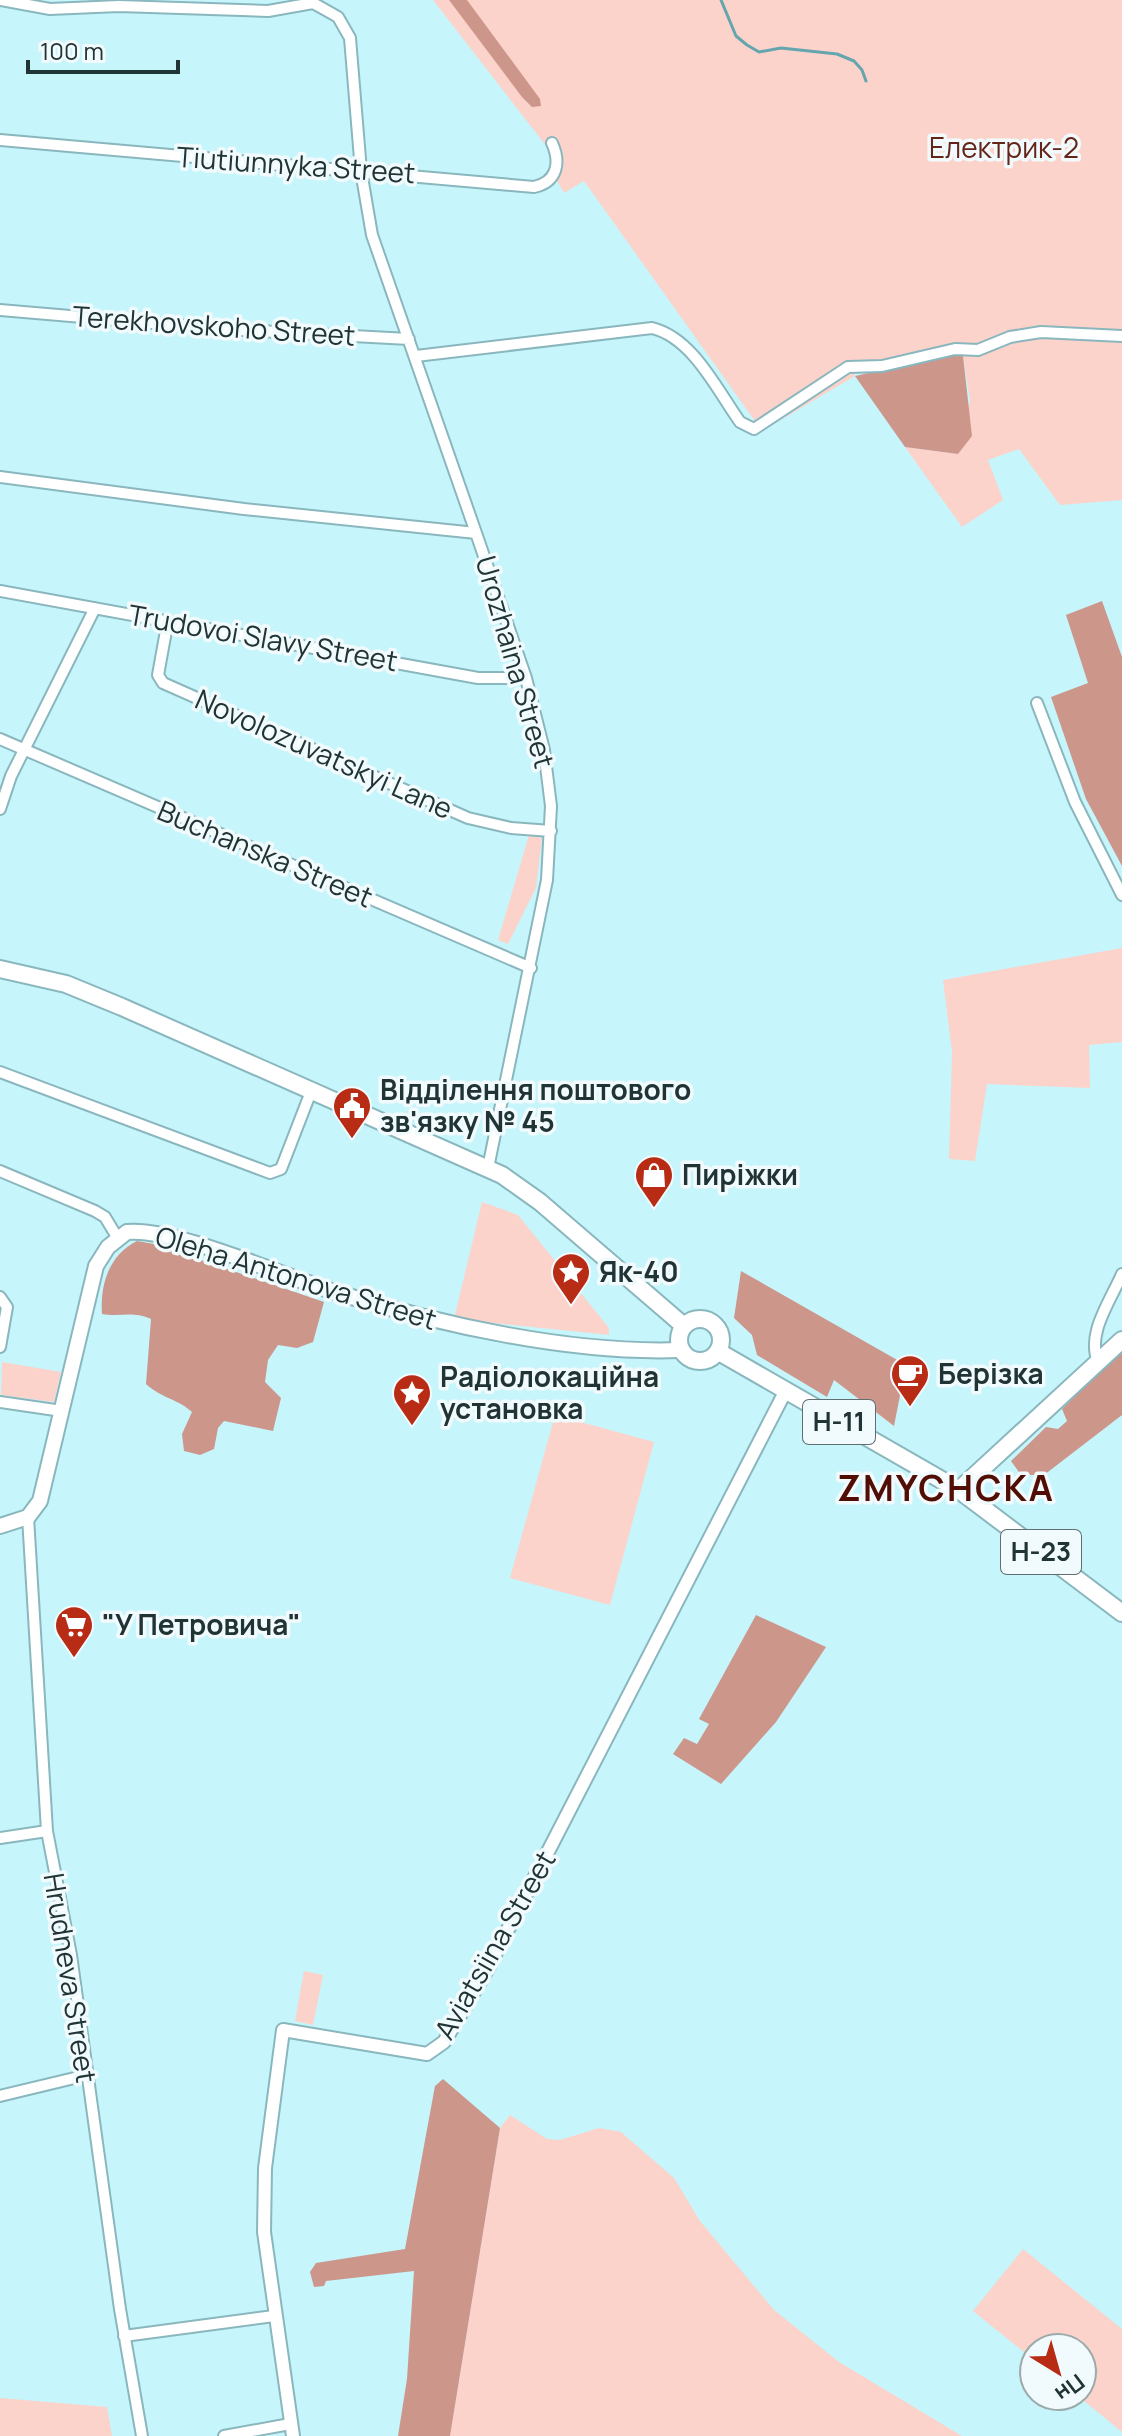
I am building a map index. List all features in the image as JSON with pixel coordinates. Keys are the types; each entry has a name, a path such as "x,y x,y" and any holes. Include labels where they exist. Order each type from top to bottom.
{"main road":[{"path":"0,969 66,984 488,1168 540,1202 684,1326"},
{"name":"Oleha Antonova Street","path":"28,1517 40,1501 96,1266 117,1237 137,1231 157,1234 451,1325 638,1351 680,1350"},
{"path":"704,1319 714,1323 720,1331 719,1352 710,1360 698,1362 680,1350 679,1336 684,1326 704,1319"},
{"path":"959,1490 1122,1340"},
{"name":"Н-11","path":"719,1352 959,1490"},
{"name":"Н-23","path":"959,1490 1122,1613"},
{"path":"0,1526 28,1517"}],"street":[{"path":"1,0 50,9 119,6 268,11 312,2 338,17 350,38 361,171 379,259 416,356 476,533"},
{"name":"Tiutiunnyka Street","path":"0,140 534,187 549,182 556,170 557,158 552,143"},
{"name":"Terekhovskoho Street","path":"0,310 222,329 409,339"},
{"path":"416,356 639,327 664,331 681,343 740,422 754,429 848,367 882,366 955,349 978,350 1010,337 1041,332 1122,336"},
{"name":"Urozhaina Street","path":"0,477 244,509 476,533 526,678 549,779 551,831 547,880 531,968 488,1168"},
{"name":"Trudovoi Slavy Street","path":"0,591 478,678 526,678"},
{"path":"0,809 24,750 95,608"},
{"name":"Novolozuvatskyi Lane","path":"168,620 158,675 163,683 468,818 511,828 551,831"},
{"path":"1037,703 1075,802 1122,895"},
{"name":"Buchanska Street","path":"0,739 531,968"},
{"path":"0,1072 270,1173 281,1169 312,1089"},
{"path":"0,1171 95,1211 105,1217 117,1237"},
{"path":"1099,1364 1092,1348 1095,1334 1122,1274"},
{"path":"0,1297 7,1307 0,1347"},
{"name":"Aviatsiina Street","path":"291,2430 264,2232 265,2168 283,2030 427,2054 444,2042 494,1956 785,1392"},
{"path":"0,1402 62,1411"},
{"name":"Hrudneva Street","path":"28,1517 47,1831 71,1955 124,2336 142,2436"},
{"path":"0,1838 47,1831"},
{"path":"0,2096 87,2075"},
{"path":"124,2336 274,2316"},
{"path":"224,2436 291,2430"}],"green space":[{"name":"Електрик-2","path":"433,0 1122,0 1122,330 1082,329 977,345 950,344 877,361 848,364 855,376 762,431 584,181 564,193 555,177 547,147"},
{"path":"1040,336 1122,339 1122,500 1060,505 1019,449 988,460 1003,500 962,527 905,447 958,454 970,400 963,356"},
{"path":"529,835 542,838 536,888 508,944 498,940"},
{"path":"1122,948 1122,1042 1089,1045 1090,1088 987,1084 975,1161 949,1159 952,1052 943,980"},
{"path":"482,1202 518,1215 609,1328 609,1335 454,1319"},
{"path":"2,1362 61,1372 54,1402 1,1395"},
{"path":"555,1415 654,1442 610,1605 510,1578"},
{"path":"304,1971 323,1975 313,2025 295,2021"},
{"path":"510,2115 547,2139 560,2140 599,2128 621,2132 674,2178 700,2221 774,2310 839,2362 962,2436 450,2436 500,2128"},
{"path":"1023,2249 1122,2329 1122,2432 1098,2412 1098,2332 1018,2332 1018,2347 973,2311"},
{"path":"0,2398 107,2407 112,2436 0,2436"}],"shaded area":[{"path":"449,0 467,0 540,99 541,106 532,107 522,97"},
{"path":"955,354 963,356 972,436 958,454 905,447 855,376"},
{"path":"1102,601 1122,657 1122,866 1086,799 1051,697 1088,683 1066,615"},
{"path":"137,1241 154,1244 324,1302 313,1342 297,1348 278,1345 268,1360 265,1382 281,1398 273,1431 224,1421 218,1428 214,1449 200,1455 184,1451 182,1434 192,1412 146,1384 151,1319 139,1315 102,1314 108,1272 119,1254"},
{"path":"741,1271 906,1365 894,1426 834,1380 827,1397 757,1355 752,1335 734,1318"},
{"path":"1122,1349 1122,1415 1044,1475 1021,1475 1011,1461 1046,1427 1058,1429 1067,1421 1062,1409"},
{"path":"756,1615 826,1647 776,1722 721,1784 673,1754 684,1738 697,1744 709,1724 699,1719"},
{"path":"443,2079 500,2128 450,2436 398,2436 407,2379 414,2271 326,2281 324,2286 314,2287 310,2272 316,2263 405,2249 435,2086"}],"waterway":[{"path":"721,0 736,36 759,52 781,48 837,54 854,61 866,81"}],"place":[{"name":"Відділення поштового зв'язку № 45","path":"352,1140"},
{"name":"Пиріжки","path":"654,1209"},
{"name":"Як-40","path":"571,1306"},
{"name":"Берізка","path":"910,1408"},
{"name":"Радіолокаційна установка","path":"412,1427"},
{"name":"\"У Петровича\"","path":"74,1659"}],"district":[{"name":"ZMYCHCKA","path":"946,1488"}]}
